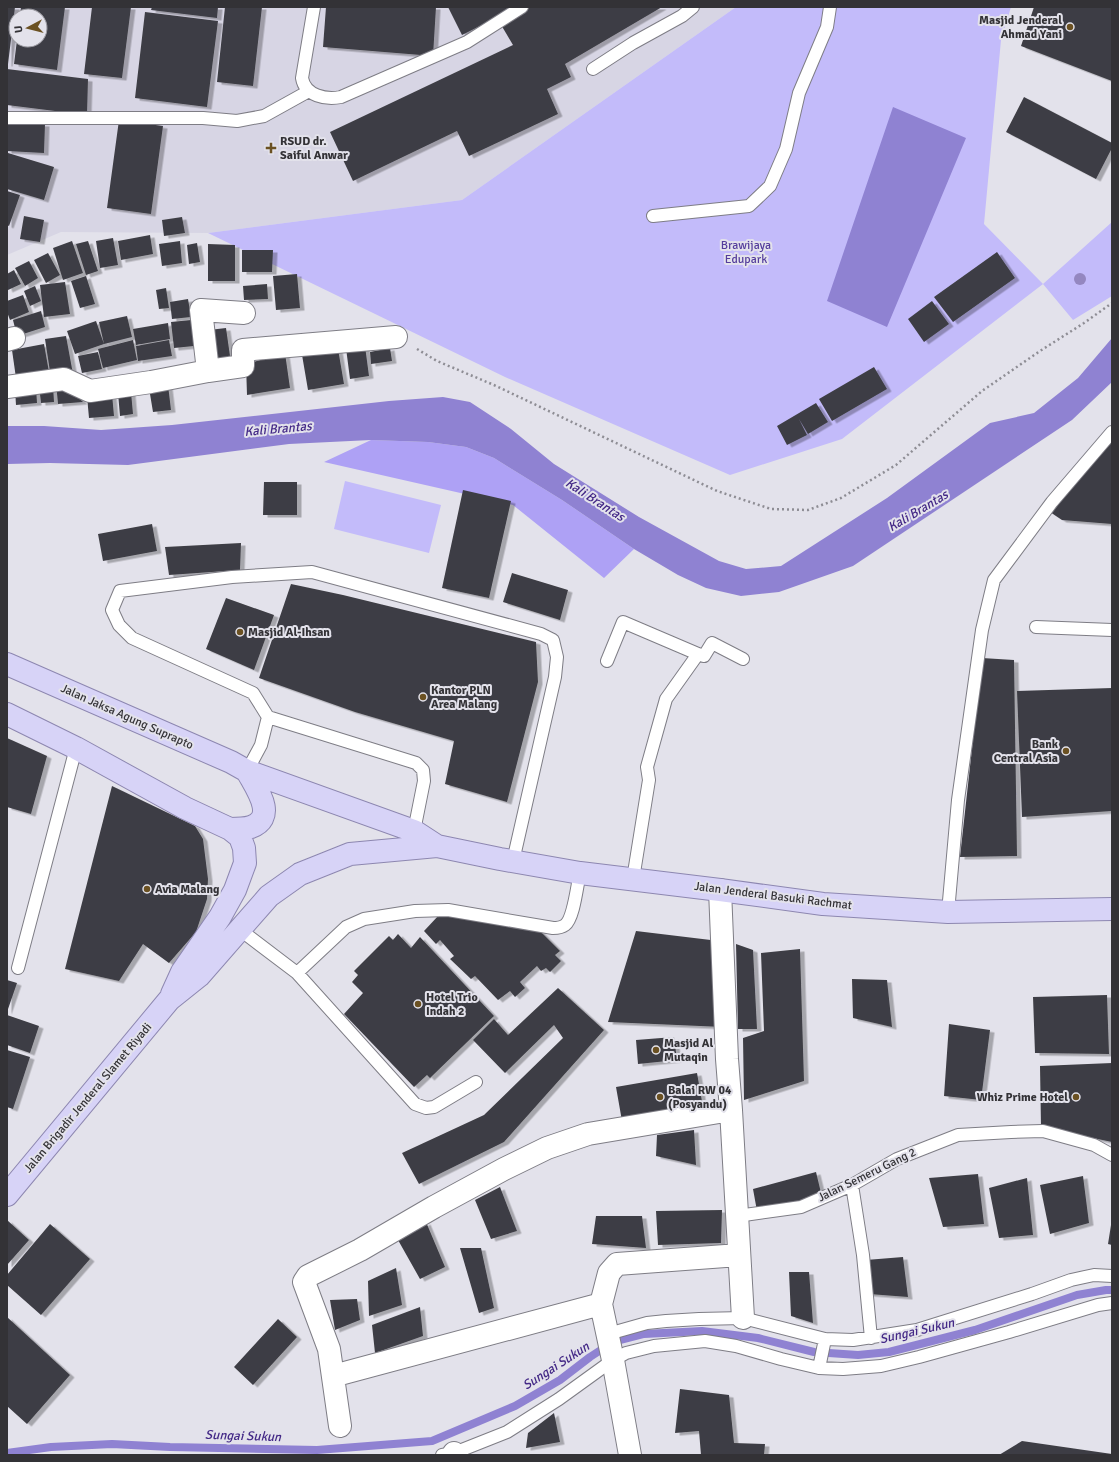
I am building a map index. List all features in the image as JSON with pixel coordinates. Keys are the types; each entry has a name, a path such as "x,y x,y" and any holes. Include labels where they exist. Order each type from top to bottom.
{"main road":[{"name":"Jalan Jaksa Agung Suprapto","path":"7,664 231,762 247,772 414,831"},
{"path":"7,714 76,748 185,808 230,829 250,828 259,823 264,816 265,808 247,772"},
{"name":"Jalan Brigadir Jenderal Slamet Riyadi","path":"169,1000 182,972 220,917 235,890 245,863 244,848 240,837 230,829"},
{"name":"Jalan Jenderal Basuki Rachmat","path":"414,831 437,846"},
{"name":"Jalan Jenderal Basuki Rachmat","path":"350,854 437,846 580,873 823,904 948,912 1112,909"},
{"name":"Jalan Brigadir Jenderal Slamet Riyadi","path":"7,1195 169,1000 199,976 269,896 300,874 350,854"}],"street":[{"path":"208,371 201,310 244,313"},
{"path":"7,387 64,379 90,391 243,366 243,350 396,337"},
{"path":"720,890 726,1059 738,1216 743,1318"},
{"path":"340,1426 329,1349 304,1282 308,1276 360,1250 504,1169 547,1148 588,1134 731,1110"},
{"path":"630,1455 613,1360 601,1304 609,1273 617,1264 739,1255"},
{"path":"333,1376 601,1304"}],"lane":[{"path":"314,7 302,78 305,88 309,91 326,98 333,99 341,97 468,42 522,7"},
{"path":"593,69 633,43 682,16 693,7"},
{"path":"653,216 749,206 770,186 786,149 799,93 827,27 830,7"},
{"path":"7,118 203,118 237,121 264,116 309,91"},
{"path":"948,912 958,800 982,630 994,580 1052,502 1112,432"},
{"path":"414,831 424,782 423,770 416,763 268,717 254,693 132,638 119,625 112,610 120,591 232,576 312,572 541,634 553,640 557,657 555,677 513,861"},
{"path":"607,661 623,622 704,656 712,643 743,659"},
{"path":"1036,627 1112,630"},
{"path":"633,880 649,780 647,767 666,699 698,654"},
{"path":"247,772 261,745 268,717"},
{"path":"18,968 76,748"},
{"path":"297,973 346,927 364,918 416,911 448,910 553,928 564,926 568,922 572,911 580,873"},
{"path":"240,929 297,973 415,1104 426,1108 434,1107 476,1082"},
{"name":"Jalan Semeru Gang 2","path":"738,1216 801,1207 852,1185 897,1159 958,1135 1043,1131 1094,1145 1112,1155"},
{"path":"852,1185 863,1255 871,1338"},
{"path":"608,1334 647,1323 699,1319 743,1318 825,1342 871,1338 918,1330 1071,1280 1094,1275 1112,1276"},
{"path":"450,1454 507,1432 559,1399 613,1360 626,1353 654,1346 705,1341 736,1346 781,1359 843,1369 881,1366 1009,1332 1112,1302"},
{"path":"819,1365 825,1342"}],"path":[{"path":"396,337 437,361 494,385 717,491 771,509 808,510 841,498 896,465 982,391 1040,350 1084,323 1112,303"}],"shaded area":[{"name":"RSUD dr. Saiful Anwar","path":"7,7 736,7 462,200 208,233 61,232 7,255"},
{"path":"371,440 428,442 466,447 494,458 562,500 634,549 604,578 513,505 324,462"}],"green space":[{"name":"Brawijaya Edupark","path":"736,7 1011,7 1001,40 984,224 1043,284 842,439 730,475 505,377 208,233 462,200"},
{"path":"1112,222 1112,296 1073,320 1043,284"},
{"path":"345,481 441,505 429,553 334,529"}],"water":[{"path":"893,107 966,138 887,327 827,301"},
{"name":"Kali Brantas","path":"1112,338 1112,382 1072,420 853,566 779,592 741,596 706,588 678,575 634,549 562,500 494,458 466,447 428,442 371,440 289,444 128,465 50,463 7,464 7,426 44,426 101,430 172,425 389,401 443,397 470,402 511,429 554,464 639,517 719,561 746,569 781,566 887,498 990,423 1034,413 1078,378"}],"building":[{"path":"7,7 15,7 8,8 8,48 10,48 7,64"},
{"path":"65,7 57,70 14,64 16,48 48,48 48,8 21,8"},
{"path":"92,7 131,7 122,78 84,74"},
{"path":"152,7 218,7 217,18 151,10"},
{"path":"225,7 262,7 253,86 217,82"},
{"path":"326,7 436,7 433,56 323,47"},
{"path":"448,7 518,7 462,35"},
{"path":"528,7 662,7 565,64 571,77 547,89 558,114 469,156 457,131 353,181 330,132 513,45 500,23"},
{"name":"Masjid Jenderal Ahmad Yani","path":"1034,7 1112,7 1112,81 1021,46"},
{"path":"145,12 218,21 207,107 135,98"},
{"path":"7,69 88,79 87,115 7,105"},
{"path":"1024,97 1112,143 1112,148 1096,179 1006,132"},
{"path":"119,120 163,126 151,214 107,208"},
{"path":"7,122 45,124 44,153 7,151"},
{"path":"8,153 54,167 44,200 7,189"},
{"path":"7,191 20,195 9,226 7,225"},
{"path":"24,216 44,220 40,242 20,239"},
{"path":"182,217 185,233 164,236 162,220"},
{"path":"150,235 153,254 121,260 118,241"},
{"path":"113,238 118,265 100,268 96,241"},
{"path":"72,241 83,273 63,280 53,248"},
{"path":"88,241 98,271 86,275 76,244"},
{"path":"180,241 182,263 162,266 159,244"},
{"path":"197,243 200,262 189,264 187,245"},
{"path":"208,244 235,245 235,281 208,281"},
{"path":"242,250 273,250 272,272 242,272"},
{"path":"997,252 1015,278 953,322 934,297"},
{"path":"48,253 60,275 46,283 34,260"},
{"path":"29,261 38,278 25,286 15,268"},
{"path":"14,270 21,284 8,290 7,274"},
{"path":"297,274 300,308 276,310 273,276"},
{"path":"86,276 95,304 80,308 71,281"},
{"path":"65,282 70,314 44,317 40,285"},
{"path":"267,284 268,299 244,300 243,286"},
{"path":"35,286 41,301 30,306 24,291"},
{"path":"166,288 169,308 159,309 156,290"},
{"path":"23,295 29,312 10,320 7,312 7,301"},
{"path":"188,299 191,317 172,319 170,302"},
{"path":"932,301 949,324 924,342 908,319"},
{"path":"41,311 45,327 17,336 13,320"},
{"path":"127,316 132,337 104,344 99,322"},
{"path":"191,320 194,346 174,348 171,322"},
{"path":"96,321 104,344 75,354 67,331"},
{"path":"168,323 170,339 136,345 133,329"},
{"path":"226,328 231,363 215,365 209,330"},
{"path":"66,336 73,374 51,378 45,339"},
{"path":"133,340 137,360 103,368 98,349"},
{"path":"169,340 172,356 138,361 136,346"},
{"path":"337,343 344,384 308,390 301,349"},
{"path":"44,344 49,372 16,378 12,350"},
{"path":"365,346 369,376 350,379 346,348"},
{"path":"390,348 392,361 371,364 370,352"},
{"path":"98,352 102,369 82,373 78,356"},
{"path":"285,353 290,388 247,395 246,364"},
{"path":"874,367 887,389 832,421 819,399"},
{"path":"56,383 75,394 83,402 58,404"},
{"path":"53,385 54,402 41,403 39,386"},
{"path":"168,385 171,410 153,412 149,388"},
{"path":"36,387 37,403 16,405 15,389"},
{"path":"131,392 133,414 120,416 118,393"},
{"path":"112,394 114,416 89,418 87,396"},
{"path":"816,403 828,422 808,434 799,419 807,435 787,445 777,426"},
{"path":"1112,439 1112,524 1062,520 1050,512"},
{"path":"264,482 297,482 297,515 263,515"},
{"path":"463,490 511,501 489,598 442,588"},
{"path":"152,524 157,551 103,561 98,534"},
{"path":"241,543 240,570 169,575 165,547"},
{"path":"512,573 568,590 560,620 503,602"},
{"name":"Kantor PLN Area Malang","path":"291,584 343,595 536,642 538,682 507,802 445,784 454,741 355,712 259,678"},
{"name":"Masjid Al-Ihsan","path":"226,598 274,615 254,670 206,649"},
{"path":"982,658 1014,660 1017,856 960,857"},
{"name":"Bank Central Asia","path":"1112,688 1112,811 1022,817 1017,691"},
{"path":"7,738 47,756 31,814 7,807"},
{"name":"Avia Malang","path":"112,786 195,826 203,839 208,879 207,899 196,932 169,963 143,944 119,981 65,969"},
{"path":"439,915 540,931 560,951 555,955 561,961 550,972 546,968 541,971 537,966 520,982 525,988 515,997 510,991 498,1000 475,976 471,979 450,959 454,956 440,940 436,944 424,931"},
{"path":"636,931 719,941 723,1027 608,1022"},
{"name":"Hotel Trio Indah 2","path":"398,934 411,948 420,937 494,1016 430,1078 427,1075 414,1087 344,1014 363,993 352,982 358,975 354,971 389,936 393,940"},
{"path":"736,944 753,950 757,1029 738,1029"},
{"path":"800,949 804,1081 744,1100 743,1038 764,1031 761,953"},
{"path":"852,979 887,980 892,1027 853,1018"},
{"path":"7,980 17,983 7,1012"},
{"path":"558,988 604,1030 504,1142 419,1184 402,1153 484,1115 563,1038 554,1025 505,1073 473,1040 494,1019 508,1035"},
{"path":"1107,995 1109,1054 1035,1053 1033,997"},
{"path":"7,1015 39,1026 30,1053 7,1045"},
{"path":"949,1024 990,1030 981,1100 944,1096"},
{"name":"Masjid Al Mutaqin","path":"674,1037 677,1060 638,1064 636,1040"},
{"path":"7,1050 30,1057 13,1109 7,1107"},
{"name":"Whiz Prime Hotel","path":"1112,1063 1112,1142 1041,1127 1040,1066"},
{"name":"Balai RW 04 (Posyandu)","path":"697,1073 703,1107 622,1121 616,1087"},
{"path":"694,1130 696,1165 656,1156 657,1135"},
{"path":"816,1172 822,1197 757,1211 753,1189"},
{"path":"978,1174 984,1224 943,1227 929,1178"},
{"path":"1083,1176 1089,1223 1050,1234 1040,1185"},
{"path":"1027,1178 1033,1235 999,1238 989,1188"},
{"path":"500,1187 517,1231 491,1239 475,1200"},
{"path":"722,1210 721,1243 658,1245 656,1211"},
{"path":"596,1216 642,1216 646,1248 592,1244"},
{"path":"7,1220 29,1240 7,1265"},
{"path":"426,1222 445,1267 420,1279 398,1240"},
{"path":"50,1224 90,1259 41,1315 7,1285 7,1275"},
{"path":"1112,1225 1112,1245 1108,1244"},
{"path":"460,1248 481,1248 494,1308 479,1313"},
{"path":"903,1257 908,1297 869,1294 866,1260"},
{"path":"396,1268 402,1305 369,1316 368,1281"},
{"path":"789,1272 809,1272 813,1323 791,1316"},
{"path":"357,1299 360,1320 335,1330 330,1300"},
{"path":"420,1307 423,1336 375,1353 372,1325"},
{"path":"7,1317 70,1375 27,1424 7,1406"},
{"path":"278,1319 297,1337 253,1385 234,1367"},
{"path":"680,1389 729,1395 734,1443 765,1444 764,1455 701,1455 699,1431 675,1433"},
{"path":"554,1413 560,1442 526,1448 528,1433"},
{"path":"1022,1441 1112,1454 1112,1455 999,1455"}],"waterway":[{"name":"Sungai Sukun","path":"7,1453 51,1447 112,1444 170,1447 317,1450 432,1441 515,1406 560,1380 590,1357 613,1342 644,1334 702,1331 758,1338 814,1352 858,1355 889,1352 975,1330 1077,1295 1112,1290"}],"place":[{"name":"Masjid Jenderal Ahmad Yani","path":"1070,27"},
{"name":"RSUD dr. Saiful Anwar","path":"271,148"},
{"name":"Masjid Al-Ihsan","path":"240,632"},
{"name":"Kantor PLN Area Malang","path":"423,697"},
{"name":"Bank Central Asia","path":"1066,751"},
{"name":"Avia Malang","path":"147,889"},
{"name":"Hotel Trio Indah 2","path":"418,1004"},
{"name":"Masjid Al Mutaqin","path":"656,1050"},
{"name":"Balai RW 04 (Posyandu)","path":"660,1097"},
{"name":"Whiz Prime Hotel","path":"1076,1097"}]}
